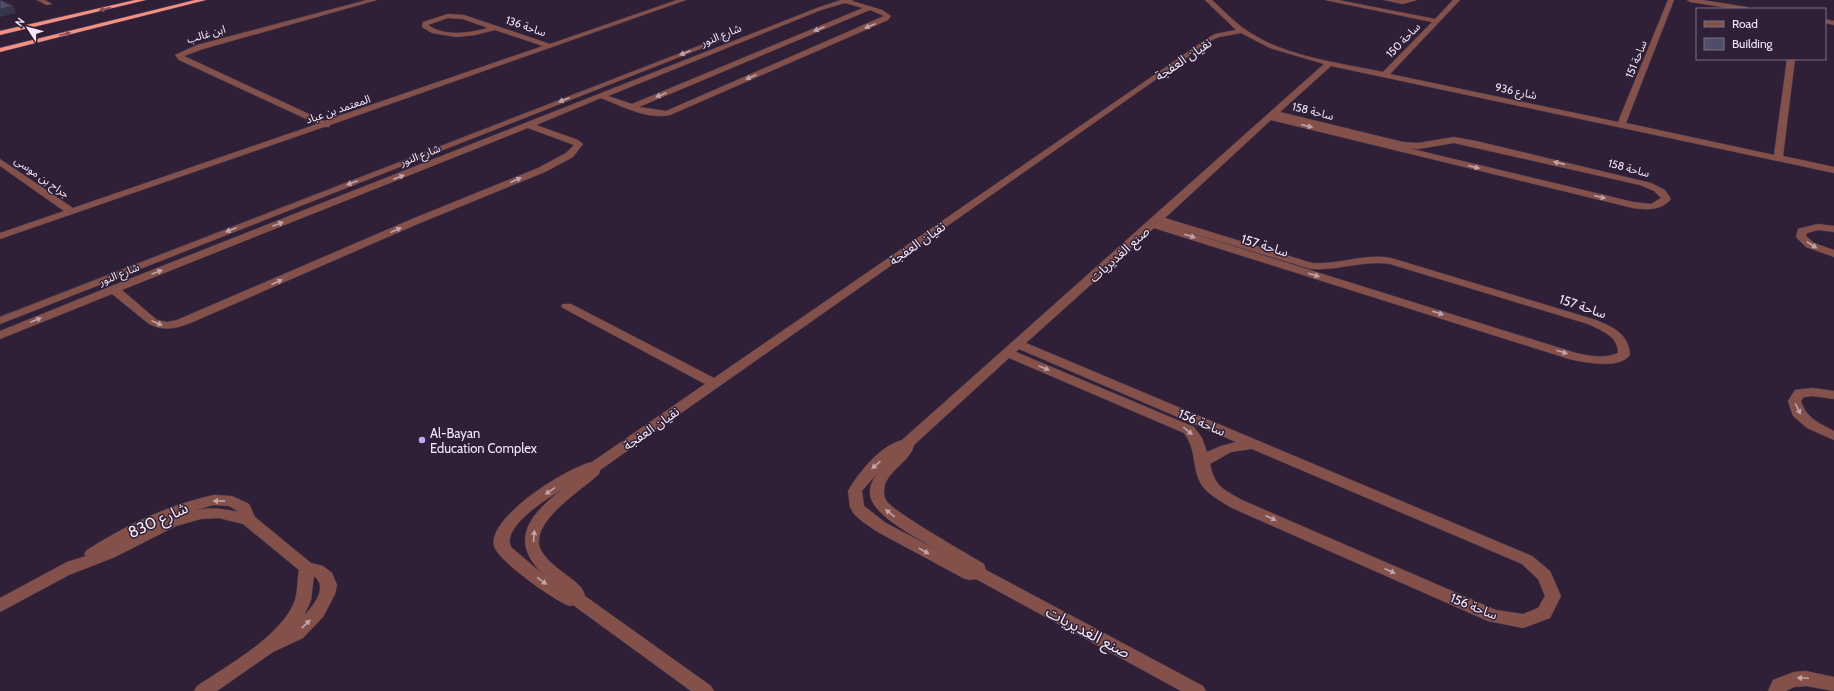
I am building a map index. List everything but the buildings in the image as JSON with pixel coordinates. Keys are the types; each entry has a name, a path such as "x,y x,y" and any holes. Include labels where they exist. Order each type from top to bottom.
{"highway":[{"path":"0,33 143,0"},
{"path":"0,50 204,0"}],"street":[{"path":"40,0 49,4"},
{"name":"ابن غالب","path":"326,125 182,58 179,55 200,46 374,0"},
{"name":"المعتمد بن عباد","path":"0,236 326,125 683,0"},
{"name":"شارع النور","path":"0,321 583,93 827,0"},
{"name":"شارع 936","path":"1208,0 1243,31 1270,45 1329,63 1834,170"},
{"name":"ساحة 150","path":"1328,0 1437,22"},
{"name":"ساحة 150","path":"1387,0 1404,2 1414,0"},
{"name":"ساحة 150","path":"1385,74 1457,0"},
{"name":"ساحة 151","path":"1621,125 1671,0"},
{"path":"1690,0 1741,8"},
{"path":"583,93 656,114 675,110 877,23 886,19 888,16 847,1"},
{"name":"شارع النور","path":"0,335 819,9 847,1"},
{"path":"632,107 868,8"},
{"name":"ساحة 136","path":"495,28 477,34 462,36 433,31 424,26 425,23 438,18 458,16 495,28 550,46"},
{"name":"نقيان العفجة","path":"575,598 577,596 576,592 537,556 532,534 538,522 550,507 593,472 596,466 1210,39 1217,35 1243,31"},
{"path":"1778,158 1791,60"},
{"name":"صنع الغديريات","path":"1197,691 978,573 969,574 881,527 868,518 857,507 855,492 863,478 900,444 907,443 1155,222 1329,63"},
{"name":"ساحة 158","path":"1271,115 1403,145 1418,146 1454,140 1483,145 1646,184 1665,194 1666,199 1662,204 1653,206 1639,206 1449,161 1271,115"},
{"path":"113,289 159,326 167,326 191,319 416,221 510,183 559,160 574,152 578,148 578,144 575,142 529,125"},
{"path":"1432,144 1439,154 1449,161"},
{"name":"جراح بن موسى","path":"0,162 71,211"},
{"name":"ساحة 157","path":"1155,222 1317,267 1371,259 1387,260 1592,322 1609,330 1621,339 1625,347 1624,354 1612,360 1595,360 1573,356 1155,222"},
{"path":"1834,229 1809,228 1802,231 1802,237 1810,245 1834,254"},
{"path":"1343,264 1345,276 1355,287"},
{"path":"567,306 715,384"},
{"name":"ساحة 156","path":"1013,348 1254,444 1527,560 1544,575 1553,596 1544,613 1523,621 1494,616 1237,504 1210,486 1204,472 1199,446 1189,430 1013,348"},
{"path":"1834,395 1813,392 1800,393 1794,401 1798,413 1812,425 1834,436"},
{"name":"صنع الغديريات","path":"907,443 906,449 880,481 876,490 878,500 896,517 978,568 978,573"},
{"path":"1203,462 1212,454 1224,448 1254,444"},
{"name":"نقيان العفجة","path":"575,598 570,600 564,597 506,552 502,545 503,534 508,524 528,506 581,471 590,466 596,466"},
{"name":"شارع 830","path":"0,606 67,570 110,553 171,522 201,514 219,513 248,520 307,568 319,571 328,581 328,591 325,603 307,624 296,634 273,643"},
{"path":"204,691 273,643 293,620 300,608 305,594 304,579 307,568"},
{"name":"نقيان العفجة","path":"575,598 705,691"},
{"path":"1777,691 1779,685 1795,678 1818,679 1834,684"}],"place":[{"name":"Al-Bayan Education Complex","path":"422,440"}]}
